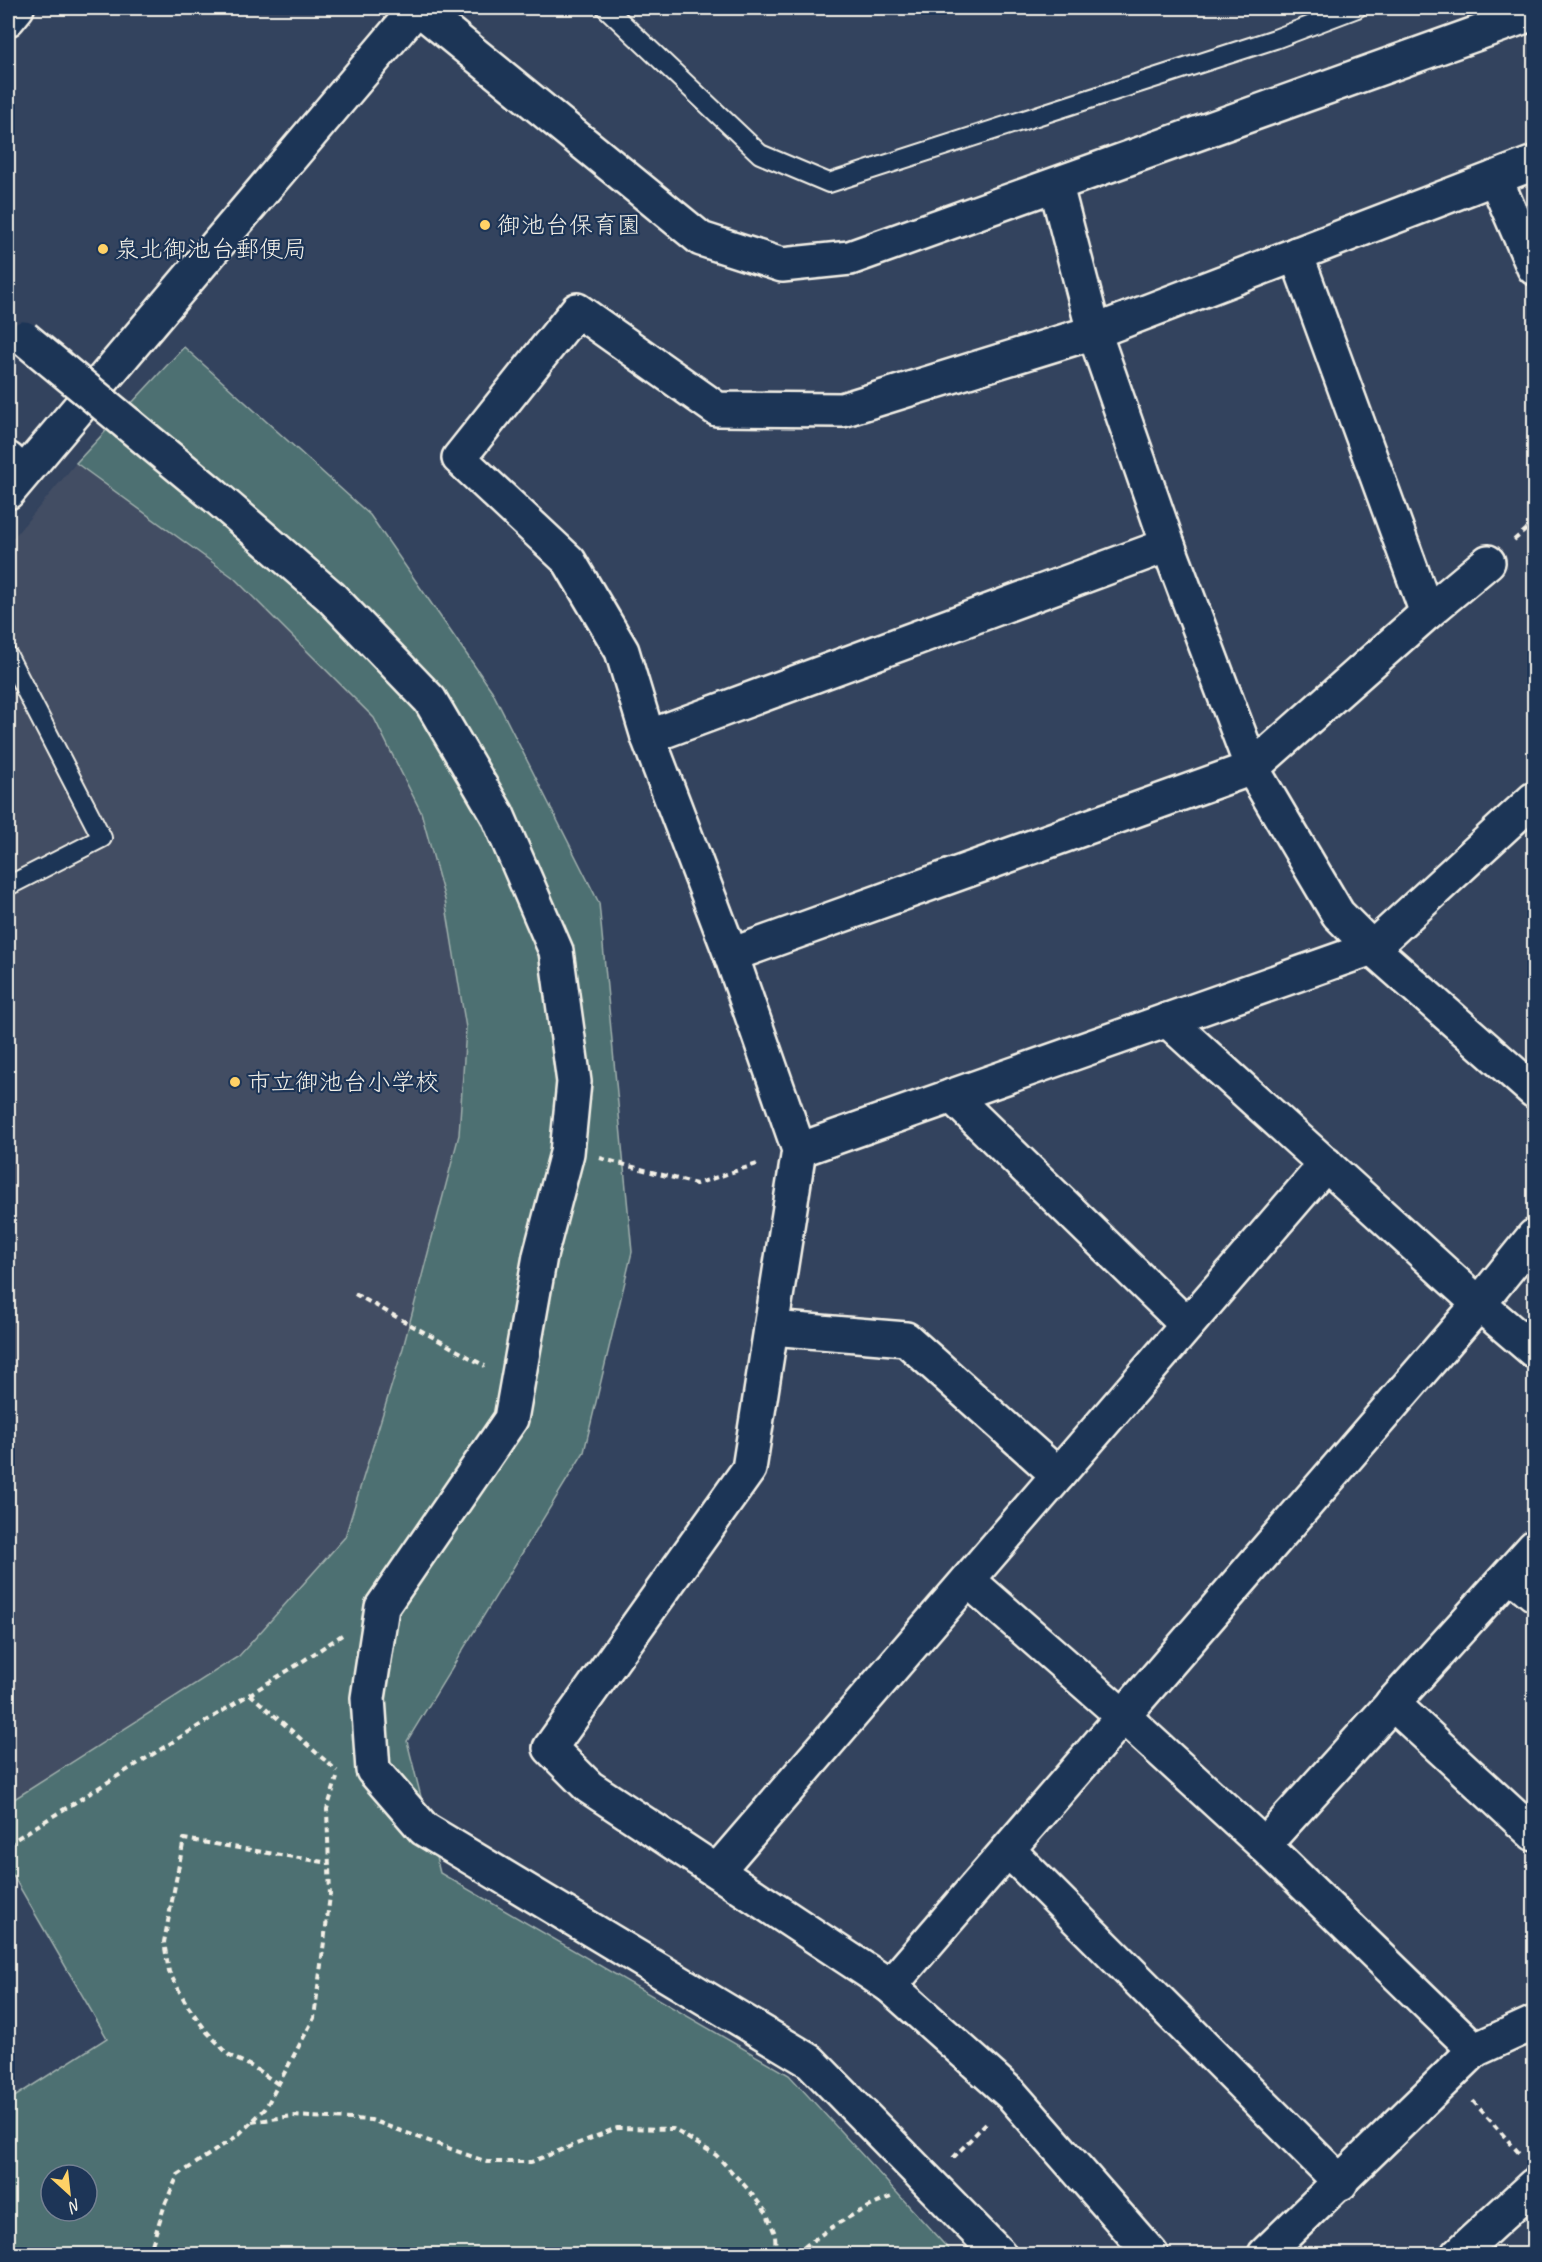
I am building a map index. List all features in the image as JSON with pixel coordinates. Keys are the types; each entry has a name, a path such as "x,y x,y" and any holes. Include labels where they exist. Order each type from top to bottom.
{"street":[{"path":"8,19 17,8"},
{"path":"13,475 418,8 701,239 782,265 850,258 1534,13"},
{"path":"1151,2254 1012,2095 890,1986 589,1787 550,1748 748,1470 799,1150 731,955 648,737 622,651 569,561 459,458 577,310 717,409 842,410 1094,332 1534,163"},
{"path":"1495,178 1534,268"},
{"path":"1056,186 1094,332 1168,545 1252,768 1338,914 1372,948 1534,1091"},
{"path":"1296,254 1427,613"},
{"path":"16,332 224,503 330,596 430,700 497,814 556,951 574,1082 567,1153 540,1256 511,1419 382,1607 368,1698 373,1770 424,1829 810,2061 999,2254"},
{"path":"648,737 1168,545"},
{"path":"731,955 1252,768 1488,562"},
{"path":"799,1150 1372,948 1534,799"},
{"path":"1167,1020 1479,1304 1534,1351"},
{"path":"952,1096 1187,1325"},
{"path":"717,1871 1326,1164"},
{"path":"890,1986 1479,1304 1534,1236"},
{"path":"771,1328 906,1339 1058,1475"},
{"path":"1264,1845 1534,1546"},
{"path":"1510,1574 1534,1594"},
{"path":"968,1580 1123,1716 1264,1845 1475,2050"},
{"path":"1392,1704 1534,1834"},
{"path":"1008,1850 1341,2183"},
{"path":"1265,2254 1341,2183 1475,2050 1534,2023"},
{"path":"1459,2254 1531,2173"}],"lane":[{"path":"606,8 760,154 829,183 1275,39 1357,8"},
{"path":"8,656 102,838 8,886"}],"path":[{"path":"567,1153 608,1159 696,1184 799,1150"},
{"path":"355,1294 517,1384"},
{"path":"8,1844 250,1694 382,1607"},
{"path":"250,1694 338,1772"},
{"path":"149,2254 165,2204 178,2175 237,2136 265,2109 314,2018 330,1896 327,1809 338,1772 371,1750"},
{"path":"278,2084 253,2067 230,2056 207,2032 187,2005 169,1972 164,1942 184,1839 329,1863"},
{"path":"1450,2075 1531,2173"},
{"path":"796,2254 817,2236 877,2202 929,2183 1012,2095"},
{"path":"252,2122 292,2116 371,2120 487,2162 531,2162 617,2128 673,2129 716,2155 746,2187 766,2212 775,2235 776,2254"}],"shaded area":[{"name":"市立御池台小学校","path":"76,463 234,578 374,718 421,812 445,900 466,1028 459,1135 403,1348 345,1537 239,1656 8,1803 8,544"}],"green space":[{"path":"184,347 370,515 492,691 599,903 632,1252 584,1452 407,1741 440,1873 789,2075 953,2254 8,2254 8,2101 107,2038 8,1867 8,1803 239,1656 345,1537 403,1348 459,1135 466,1028 445,900 421,812 374,718 234,578 76,463"}],"place":[{"name":"御池台保育園","path":"485,225"},
{"name":"泉北御池台郵便局","path":"103,249"},
{"name":"市立御池台小学校","path":"235,1082"}]}
